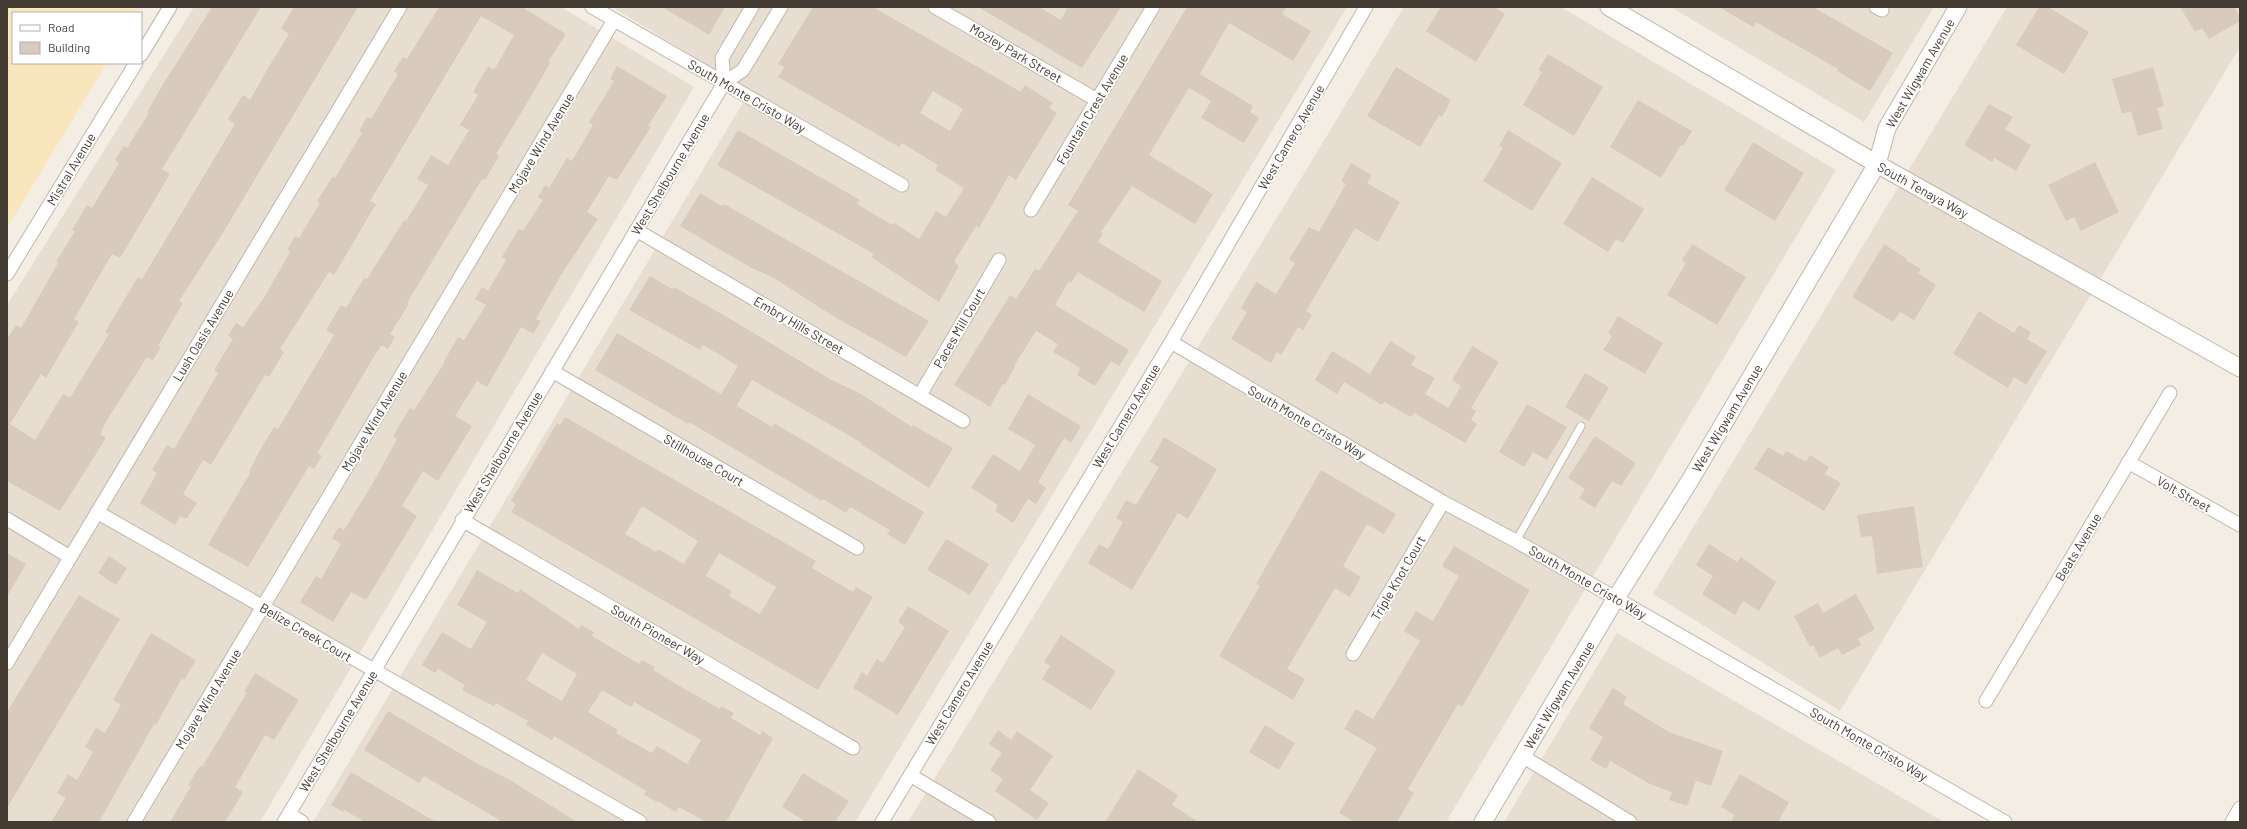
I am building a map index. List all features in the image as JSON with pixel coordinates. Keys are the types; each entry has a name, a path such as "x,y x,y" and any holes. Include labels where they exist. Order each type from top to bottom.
{"street":[{"path":"142,53 170,7"},
{"name":"Lush Oasis Avenue","path":"7,663 400,7"},
{"name":"South Monte Cristo Way","path":"592,7 902,185"},
{"path":"724,83 722,58 752,7"},
{"name":"West Shelbourne Avenue","path":"286,818 462,520 724,83 743,70 781,7"},
{"name":"Mozley Park Street","path":"935,7 953,11 1097,100"},
{"name":"Fountain Crest Avenue","path":"1031,210 1153,7"},
{"name":"West Camero Avenue","path":"882,822 1171,342 1366,7"},
{"name":"South Tenaya Way","path":"1609,7 1877,164 2240,368"},
{"name":"West Wigwam Avenue","path":"1482,822 1616,598 1689,482 1877,164 1888,128 1958,7"},
{"name":"Mojave Wind Avenue","path":"134,822 614,20"},
{"name":"Mistral Avenue","path":"7,274 135,64"},
{"name":"Embry Hills Street","path":"636,230 963,421"},
{"name":"Paces Mill Court","path":"920,395 999,260"},
{"name":"South Monte Cristo Way","path":"1171,342 1442,502 1516,541 2005,822"},
{"name":"Stillhouse Court","path":"552,371 857,548"},
{"name":"Beats Avenue","path":"1986,700 2170,393"},
{"name":"Volt Street","path":"2128,462 2240,525"},
{"name":"Triple Knot Court","path":"1353,654 1442,502"},
{"name":"Belize Creek Court","path":"97,512 640,822"},
{"path":"7,519 70,557"},
{"name":"South Pioneer Way","path":"462,520 853,748"},
{"path":"1522,756 1630,822"},
{"path":"910,775 989,822"},
{"path":"2232,822 2240,808"},
{"path":"286,818 302,822"}],"lane":[{"path":"1516,541 1581,426"}],"shaded area":[{"path":"194,7 561,7 694,87 260,822 7,822 7,305"},
{"path":"612,7 1347,7 855,822 313,822 750,91"},
{"path":"1404,7 1561,7 1836,170 1446,822 908,822 1325,139"},
{"path":"1671,7 1934,7 1864,122"},
{"path":"2007,7 2240,7 2240,47 1840,711 1653,594"},
{"path":"1617,633 1944,822 1504,822"}],"sand":[{"path":"7,7 140,7 138,12 12,12 12,64 106,64 7,228"}],"building":[{"path":"212,7 261,7 162,169 170,174 120,258 112,254 74,319 79,322 46,378 41,374 10,424 35,440 63,394 70,398 109,334 105,332 138,277 142,279 235,124 228,119 243,95 250,100 289,34 281,28 294,7 358,7 221,236 179,301 183,303 158,346 161,347 153,360 147,357 107,420 100,434 106,438 60,511 7,481 7,339 16,325 21,328 58,263 56,262 75,231 72,230 87,205 92,208 119,163 115,160 124,146 127,148 149,113 147,112 165,81"},
{"path":"439,7 522,7 566,34 548,62 550,63 496,154 499,156 485,180 482,179 407,303 409,304 390,334 395,337 388,349 382,345 373,358 317,453 322,456 314,469 309,466 248,567 208,545 250,473 249,472 259,452 274,427 278,429 334,335 326,330 341,305 346,308 364,278 367,279 404,220 406,221 428,185 417,179 431,155 448,165 469,130 460,125 478,95 473,92 488,66 494,70 514,35 481,16 370,201 376,204 334,275 329,272 280,349 284,352 269,377 265,375 211,465 203,460 183,494 197,503 186,519 180,516 175,525 140,503 157,473 152,470 167,445 174,449 218,373 214,370 233,339 228,336 236,323 243,327 264,298 290,252 287,250 295,236 299,238 320,203 317,201 333,176 335,178 362,133 359,131 367,117 371,119 398,74 394,71 403,57 407,59"},
{"path":"662,7 725,7 709,35"},
{"path":"813,7 873,7 1021,92 1025,85 1053,103 1049,108 1057,113 1016,180 1009,175 979,228 976,226 954,262 959,266 939,302 871,257 874,254 717,165 738,130 860,200 857,204 892,225 894,223 919,239 936,211 946,217 964,188 935,170 938,165 902,143 899,147 778,77 784,67 778,64","holes":["933,91 963,109 950,131 920,113"]},
{"path":"978,7 1039,7 1061,20 1068,7 1121,7 1082,68"},
{"path":"1187,7 1287,7 1282,14 1311,31 1293,61 1229,23 1200,74 1253,106 1250,112 1259,118 1244,143 1201,118 1211,101 1189,88 1149,155 1213,194 1195,224 1132,186 1101,232 1103,234 1098,242 1162,281 1144,312 1078,272 1071,283 1069,281 1055,305 1129,350 1119,366 1111,361 1095,386 1077,375 1080,368 1053,352 1058,344 1036,331 1014,366 1015,367 1005,385 1003,384 990,407 954,385 1010,295 1016,299 1035,269 1039,271 1078,211 1068,205"},
{"path":"1441,7 1494,7 1505,14 1476,62 1426,31"},
{"path":"1719,7 1813,7 1893,53 1870,91 1837,71 1838,69 1756,22 1753,27"},
{"path":"2039,7 2048,7 2089,32 2064,74 2016,45"},
{"path":"2180,7 2234,7 2240,17 2240,21 2209,39 2202,28 2195,32"},
{"path":"1548,54 1603,87 1574,136 1523,105 1542,72 1538,70"},
{"path":"617,66 667,96 648,126 651,127 617,180 609,176 587,212 598,219 561,275 536,319 541,321 533,334 521,327 487,387 477,381 455,416 472,426 438,481 423,471 402,506 417,516 366,600 351,592 333,622 300,602 316,576 321,579 341,544 332,538 339,527 344,530 373,483 397,439 393,436 410,408 414,410 445,362 444,361 458,337 464,340 486,305 475,299 482,287 488,291 506,260 502,257 519,229 523,231 543,200 538,197 545,185 549,188 567,158 572,161 593,125 589,122 614,81 610,79"},
{"path":"1396,67 1451,100 1442,117 1439,115 1420,147 1367,116"},
{"path":"2153,67 2164,106 2157,108 2163,129 2138,136 2131,111 2122,114 2112,79"},
{"path":"1638,100 1692,131 1683,146 1681,145 1661,178 1610,147"},
{"path":"1989,104 2013,117 2005,129 2031,145 2016,171 1994,158 1992,162 1964,145"},
{"path":"1508,130 1562,163 1532,211 1483,181 1503,148 1499,146"},
{"path":"1753,142 1804,173 1775,221 1724,190"},
{"path":"2095,162 2119,212 2081,231 2074,217 2066,221 2048,185"},
{"path":"1351,163 1372,175 1367,183 1400,202 1378,242 1355,228 1306,311 1312,315 1303,330 1298,327 1281,355 1277,352 1271,363 1231,339 1247,312 1241,308 1256,282 1276,294 1295,263 1289,259 1309,227 1319,232 1346,184 1341,181"},
{"path":"1592,177 1644,209 1623,243 1616,239 1608,252 1563,224"},
{"path":"700,193 722,206 724,204 929,321 906,357 833,316 774,278 750,267 680,226"},
{"path":"1692,244 1746,277 1717,325 1667,295 1686,263 1682,260"},
{"path":"1884,244 1921,269 1918,273 1936,285 1914,320 1900,312 1893,322 1852,297"},
{"path":"650,276 672,289 674,287 727,317 830,379 861,394 912,427 913,425 953,448 929,488 861,444 862,443 752,380 738,403 737,406 772,427 774,423 924,512 905,545 887,534 890,530 850,507 846,513 823,499 822,501 689,422 688,424 595,370 617,333 721,394 738,366 703,345 700,350 629,310"},
{"path":"1979,311 2014,333 2019,325 2031,332 2027,339 2047,351 2026,385 2014,377 2008,388 1953,354"},
{"path":"1618,316 1663,343 1645,374 1603,350 1612,336 1608,333"},
{"path":"1390,341 1416,357 1411,365 1435,378 1425,394 1448,408 1461,386 1452,380 1472,346 1499,362 1471,408 1476,411 1471,420 1477,424 1465,443 1414,413 1411,417 1384,402 1382,405 1344,382 1337,394 1315,380 1332,351 1370,374"},
{"path":"1585,373 1609,387 1589,421 1565,407"},
{"path":"1028,394 1081,426 1071,443 1064,438 1038,482 1046,488 1036,504 1028,499 1013,523 995,511 998,505 971,488 993,454 1020,471 1035,445 1008,429"},
{"path":"1527,404 1567,427 1547,460 1533,452 1524,467 1499,452"},
{"path":"565,417 816,561 812,568 853,592 856,587 873,597 818,690 511,512 516,504 511,501 557,423 560,425","holes":["642,506 698,541 684,564 658,549 656,552 625,534","719,553 776,587 760,614 729,596 732,591 706,576"]},
{"path":"1595,436 1636,463 1621,486 1612,481 1595,508 1579,498 1585,489 1568,478"},
{"path":"1164,437 1217,469 1188,519 1178,513 1132,590 1088,563 1099,544 1108,549 1123,522 1116,518 1126,500 1136,505 1159,467 1150,462"},
{"path":"1768,447 1783,456 1786,451 1806,462 1810,455 1829,467 1825,474 1841,483 1824,511 1754,469"},
{"path":"1321,470 1396,514 1384,534 1367,524 1343,566 1361,577 1350,597 1335,588 1287,669 1305,679 1293,700 1219,656 1260,586 1256,584"},
{"path":"1914,506 1923,567 1877,574 1872,536 1861,537 1857,515"},
{"path":"946,539 989,564 970,595 927,570"},
{"path":"1709,544 1737,562 1741,557 1776,582 1759,611 1743,601 1735,615 1702,594 1713,576 1696,565"},
{"path":"1454,546 1530,590 1462,707 1458,704 1408,789 1414,793 1397,822 1355,822 1339,813 1377,748 1344,729 1356,709 1373,719 1392,688 1420,641 1404,631 1416,611 1433,621 1459,576 1442,566"},
{"path":"7,553 26,564 7,597"},
{"path":"109,556 127,568 116,585 98,573"},
{"path":"477,570 518,593 520,589 579,629 581,625 594,632 592,636 639,664 642,660 655,667 653,670 683,688 720,709 721,706 734,713 731,718 760,735 762,731 773,738 726,822 706,822 679,807 676,812 658,801 657,802 644,795 646,791 554,736 552,740 526,725 528,721 496,703 494,706 462,690 465,685 438,669 435,673 422,665 442,632 471,649 487,622 457,605","holes":["542,653 577,674 562,701 526,680","602,690 631,707 634,702 701,740 687,764 657,746 652,753 616,733 618,730 588,712"]},
{"path":"1856,594 1875,629 1858,639 1861,645 1842,655 1838,648 1820,658 1813,645 1810,647 1794,616 1818,603 1823,613"},
{"path":"79,595 120,619 7,808 7,712"},
{"path":"908,606 949,631 898,715 853,688 862,672 867,676 877,659 883,663 905,627 898,622"},
{"path":"151,633 196,660 184,680 182,678 156,725 154,724 99,822 51,822 66,798 57,793 68,774 77,780 93,752 85,747 96,728 105,733 121,705 113,700"},
{"path":"1061,635 1116,671 1091,710 1042,679 1050,666 1044,662"},
{"path":"255,673 299,700 274,740 265,735 235,787 243,792 225,822 170,822 191,786 188,785 200,766 202,767 247,693 244,692"},
{"path":"1613,688 1627,697 1623,704 1669,732 1723,751 1711,786 1696,781 1687,806 1669,800 1672,792 1650,784 1610,761 1606,769 1590,760 1603,737 1589,728"},
{"path":"388,711 478,764 510,780 577,822 503,822 424,776 419,783 364,750"},
{"path":"1265,725 1295,743 1279,770 1249,752"},
{"path":"998,730 1011,740 1017,731 1053,756 1030,790 1049,803 1037,820 995,791 1003,779 990,770 1002,753 989,744"},
{"path":"1138,769 1178,795 1172,805 1199,822 1105,822"},
{"path":"351,772 436,822 365,822 344,810 343,812 331,805"},
{"path":"803,773 849,801 835,822 806,822 782,807"},
{"path":"1740,774 1789,802 1778,822 1731,822 1734,815 1721,807"}]}
